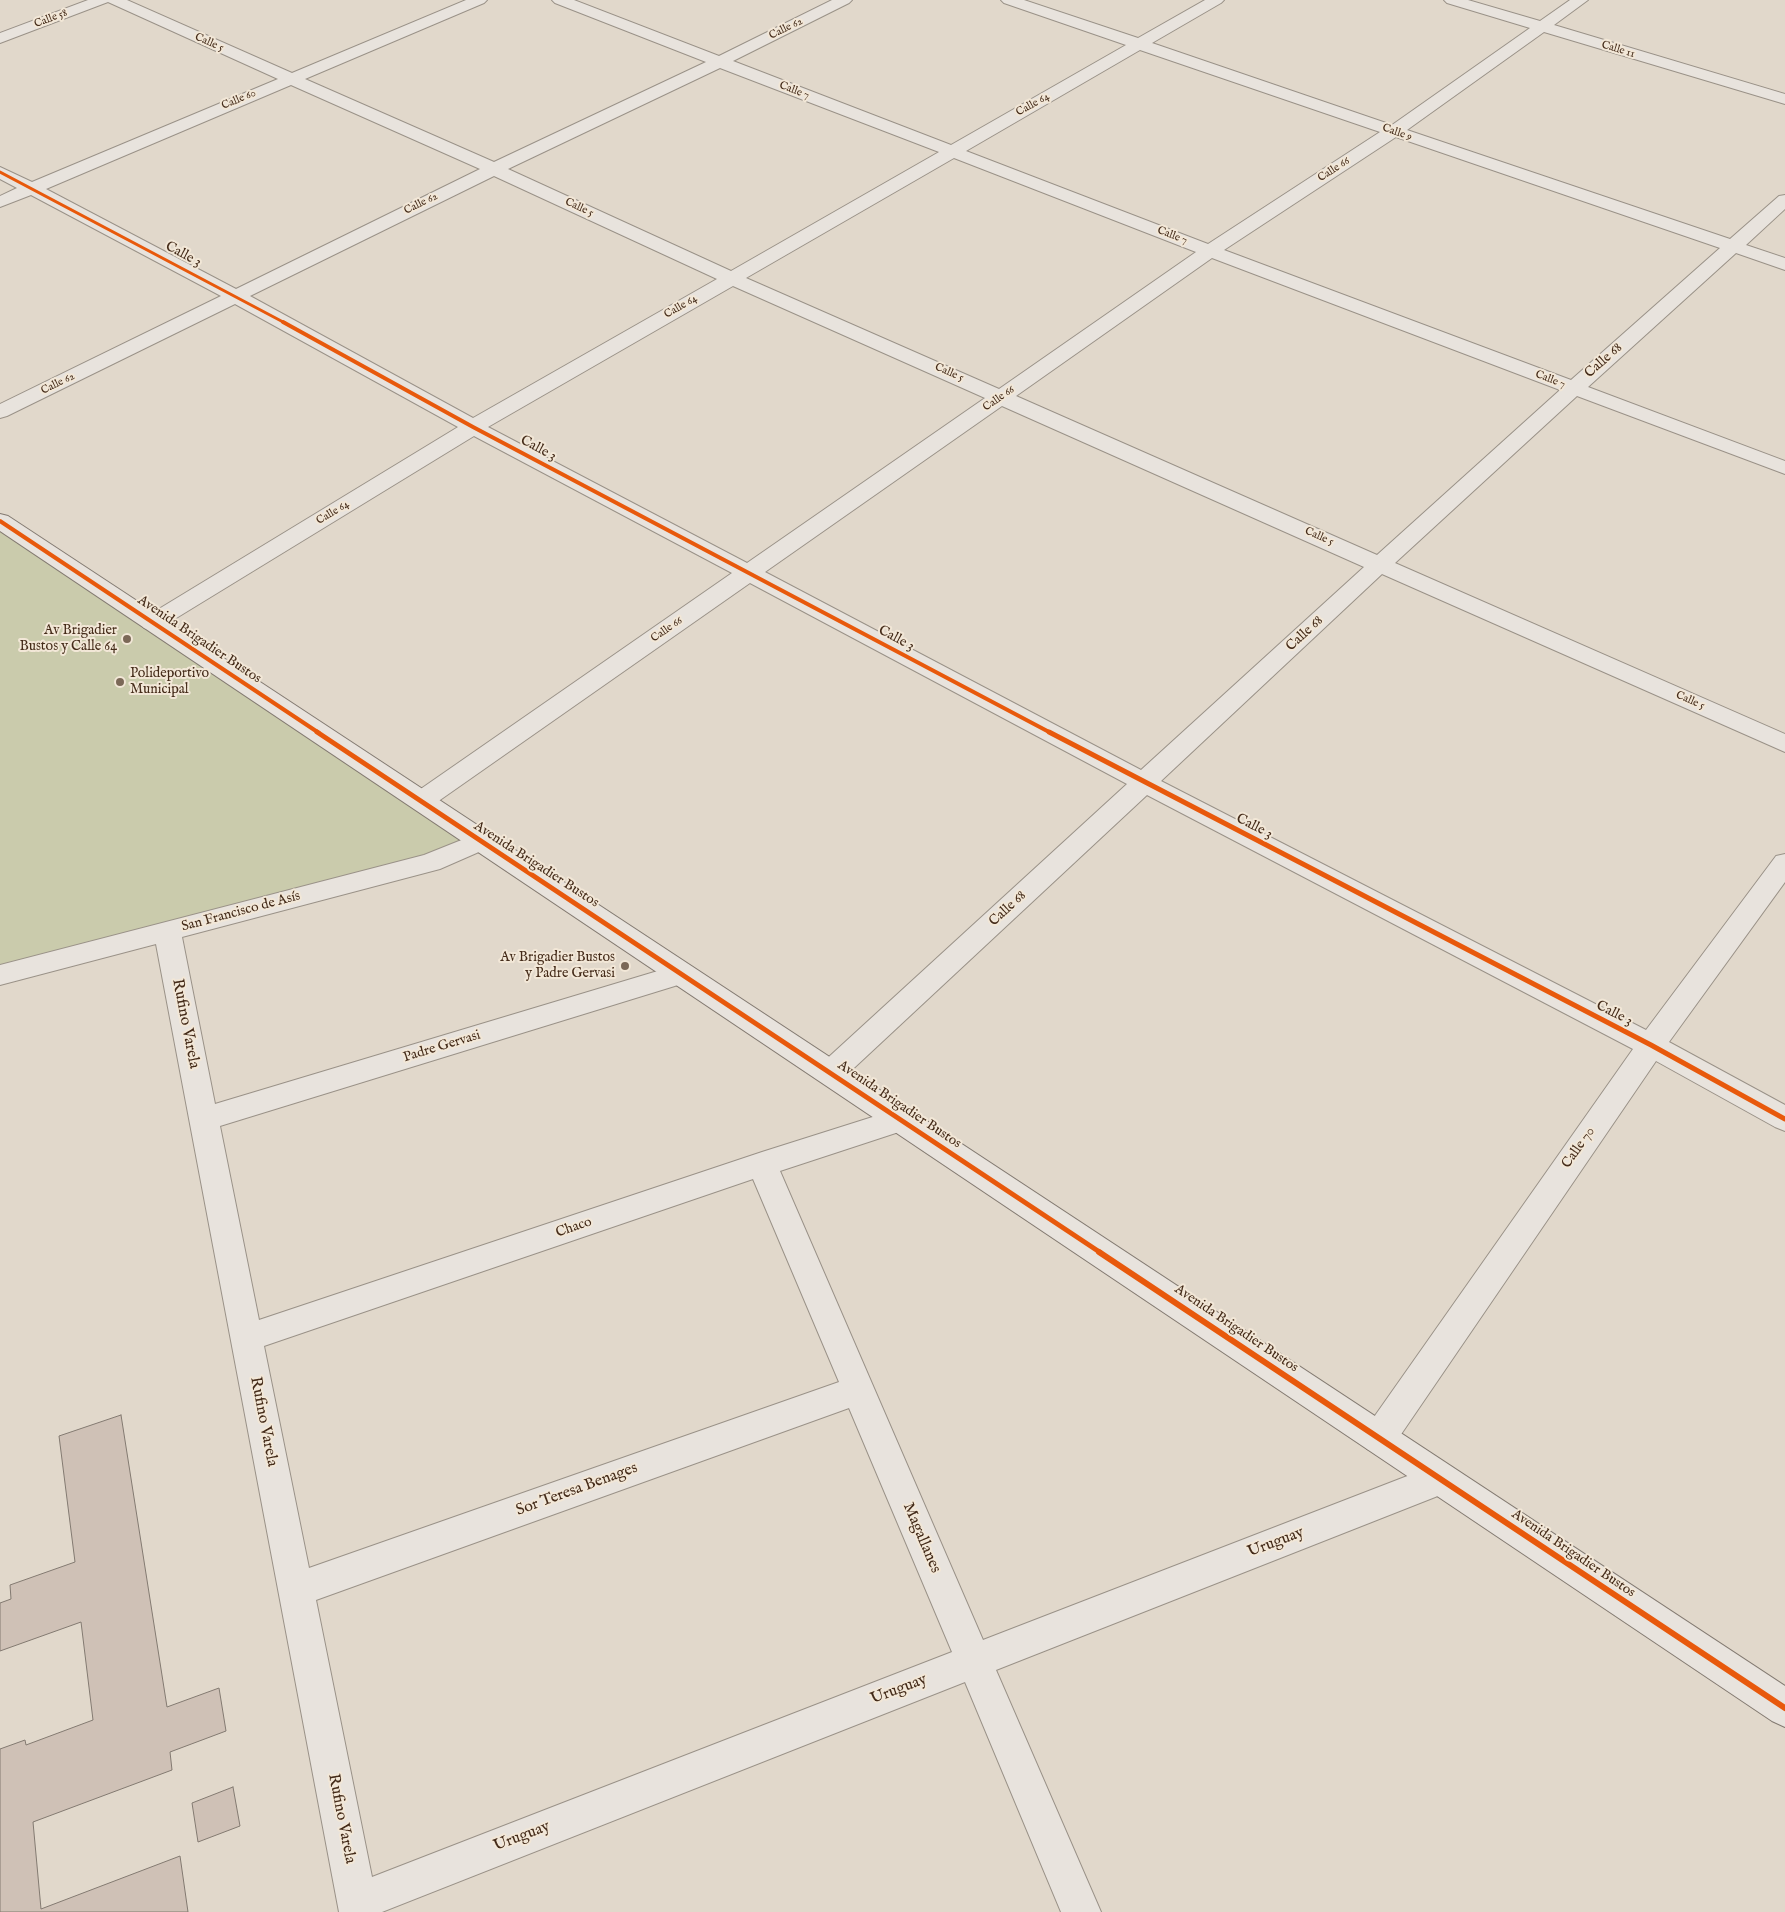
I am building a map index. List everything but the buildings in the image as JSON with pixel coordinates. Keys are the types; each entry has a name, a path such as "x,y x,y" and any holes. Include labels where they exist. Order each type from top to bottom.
{"street":[{"name":"Calle 58","path":"0,38 102,0"},
{"name":"Calle 5","path":"114,0 494,169 731,278 1003,396 1785,744"},
{"name":"Calle 60","path":"0,202 479,0"},
{"name":"Calle 7","path":"560,0 1210,251 1785,468"},
{"name":"Calle 62","path":"0,412 494,169 844,0"},
{"name":"Calle 9","path":"1009,0 1392,132 1785,264"},
{"name":"Calle 64","path":"152,623 473,427 950,151 1140,45 1216,0"},
{"name":"Calle 11","path":"1452,0 1785,99"},
{"name":"Calle 66","path":"421,801 1210,251 1392,132 1580,0"},
{"name":"Calle 3","path":"0,172 235,296 473,427 1145,783 1651,1045 1785,1119"},
{"name":"Calle 68","path":"830,1073 1380,564 1785,200"},
{"name":"Avenida Brigadier Bustos","path":"0,521 421,801 479,842 902,1120 1785,1708"},
{"name":"San Francisco de Asís","path":"0,975 431,862 479,842"},
{"name":"Calle 70","path":"1379,1438 1651,1045 1785,863"},
{"name":"Rufino Varela","path":"167,931 358,1907"},
{"name":"Padre Gervasi","path":"204,1119 681,974"},
{"name":"Chaco","path":"247,1338 762,1164 902,1120"},
{"name":"Magallanes","path":"762,1164 1081,1912"},
{"name":"Sor Teresa Benages","path":"296,1590 858,1390"},
{"name":"Uruguay","path":"358,1907 974,1660 1441,1479"}],"green space":[{"name":"Polideportivo Municipal","path":"0,522 479,842 0,970"}],"cycle path":[{"path":"0,172 235,296 473,427 1145,783 1651,1045 1785,1119"},
{"path":"0,521 1785,1708"}],"place":[{"name":"Av Brigadier Bustos y Calle 64","path":"127,639"},
{"name":"Polideportivo Municipal","path":"120,682"},
{"name":"Av Brigadier Bustos y Padre Gervasi","path":"625,966"}]}
